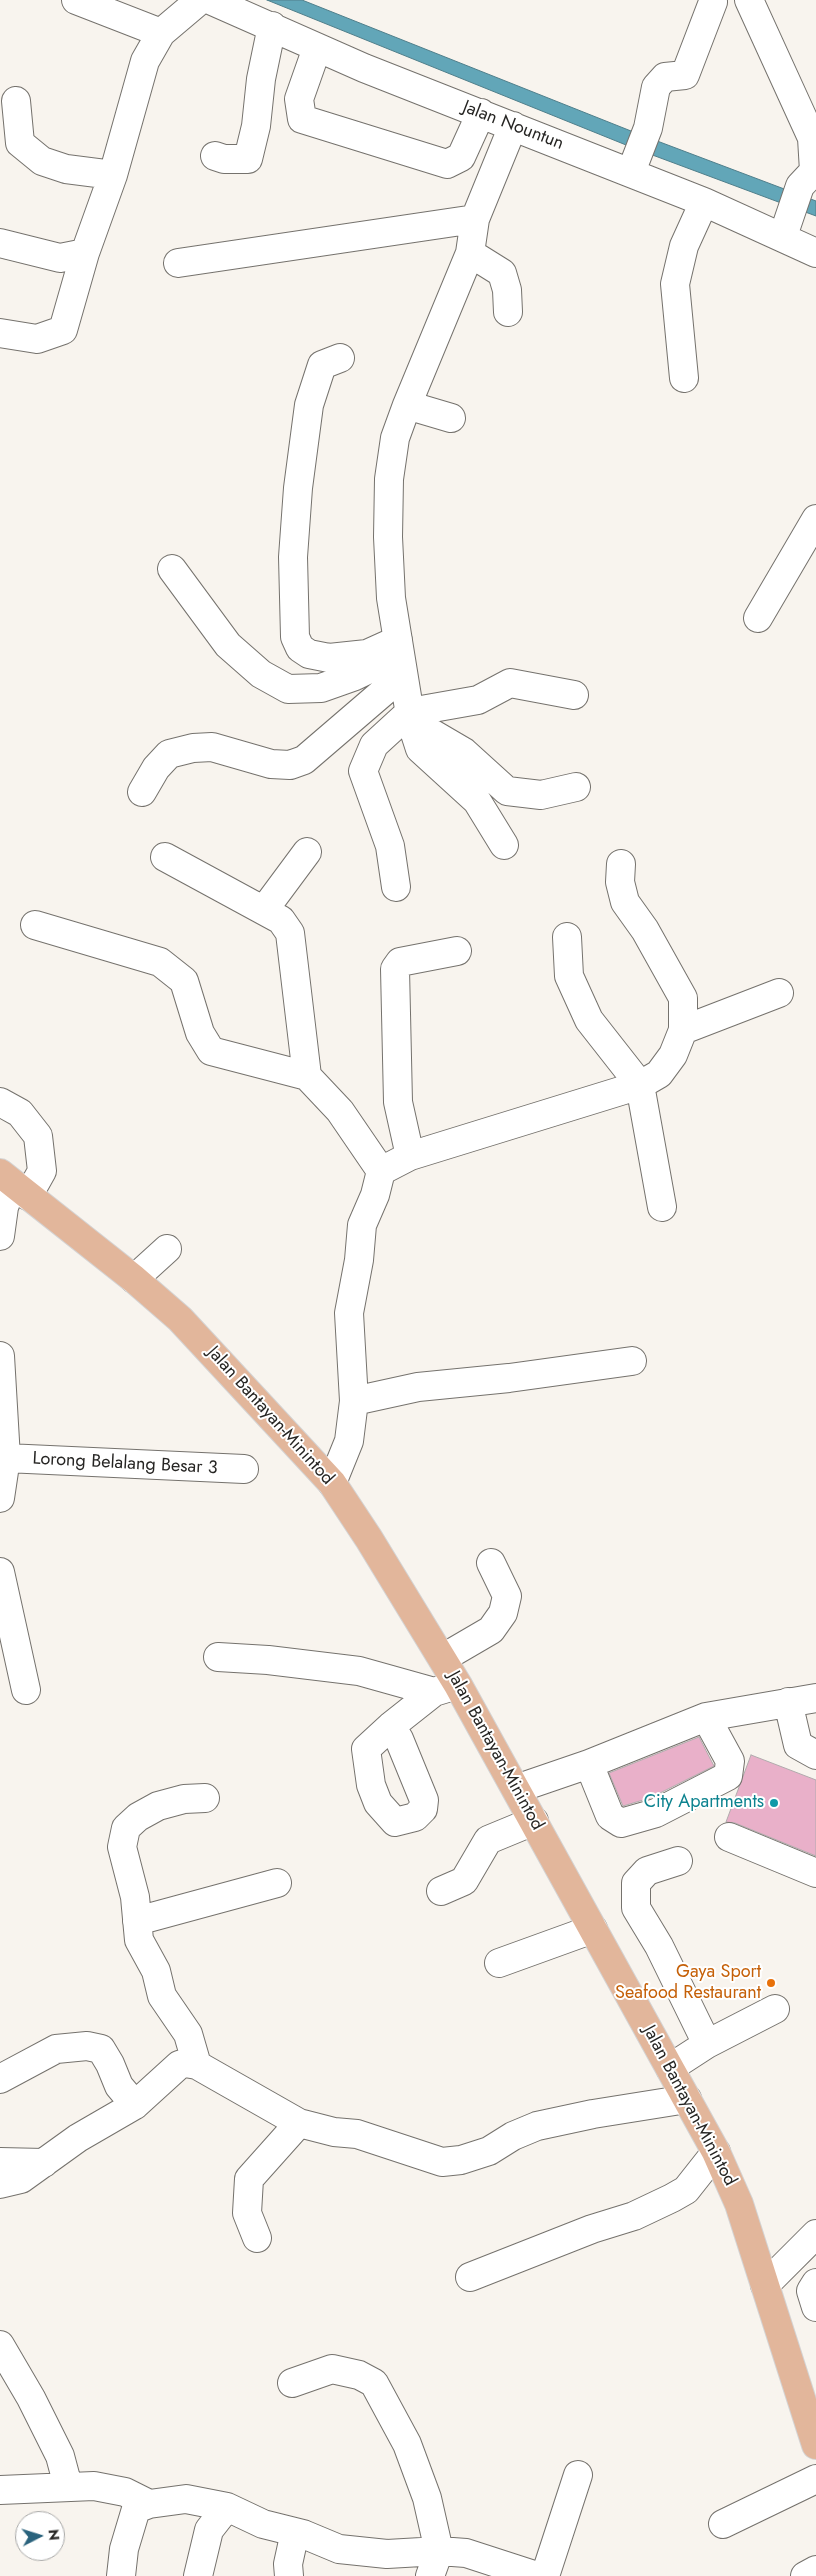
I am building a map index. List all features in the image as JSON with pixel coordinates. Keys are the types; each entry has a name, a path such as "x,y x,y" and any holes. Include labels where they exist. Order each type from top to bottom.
{"main road":[{"name":"Jalan Bantayan-Minintod","path":"14,1184 134,1279 180,1319 332,1483 443,1658 446,1688 516,1789 716,2152 739,2204 814,2428"}],"street":[{"path":"76,0 161,33"},
{"path":"0,333 36,339 64,330 85,253 113,175 145,61 161,33 200,0"},
{"name":"Jalan Nountun","path":"210,0 364,68 513,126 634,164 704,202 787,225 816,254"},
{"path":"749,0 812,138 810,176 787,225"},
{"path":"634,164 648,128 656,87 664,77 685,74 712,2"},
{"path":"215,156 224,159 248,159 256,126 262,79 272,26"},
{"path":"317,48 299,99 302,119 447,164 461,157 481,113"},
{"path":"16,101 20,143 42,161 66,169 113,175"},
{"path":"504,845 477,801 420,749 410,716 390,581 389,479 395,438 407,404 470,253 475,219 513,126"},
{"path":"684,378 675,284 684,246 704,202"},
{"path":"178,263 475,219"},
{"path":"0,243 60,258 85,253"},
{"path":"470,253 502,273 507,290 508,312"},
{"path":"340,358 322,365 309,405 298,488 293,557 295,637 300,648 309,654 329,658 367,654 400,656"},
{"path":"407,404 452,418"},
{"path":"758,618 816,519"},
{"path":"172,569 228,645 261,674 288,689 321,688 355,676 400,656"},
{"path":"142,792 156,768 169,754 193,748 212,747 271,764 290,765 304,760 400,656"},
{"path":"396,887 390,846 363,771 374,745 410,716 478,700 510,683 574,695"},
{"path":"410,716 464,752 507,791 541,796 576,787"},
{"path":"264,910 307,852"},
{"path":"165,857 282,920 290,933 307,1076"},
{"path":"381,1171 410,1156 640,1085 659,1074 673,1055 683,1030 683,998 645,930 625,902 620,882 622,864"},
{"path":"35,925 160,962 184,981 200,1033 211,1051 307,1076 340,1110 381,1171 375,1195 362,1225 359,1260 349,1313 354,1401 349,1441 332,1483"},
{"path":"567,937 568,976 589,1020 640,1085 662,1207"},
{"path":"410,1156 398,1102 395,970 400,962 457,951"},
{"path":"683,1030 779,992"},
{"path":"0,1102 20,1112 38,1136 42,1171 14,1184 4,1207 0,1236"},
{"path":"134,1279 167,1249"},
{"path":"0,1356 6,1458 0,1498"},
{"path":"354,1401 418,1387 509,1378 632,1361"},
{"name":"Lorong Belalang Besar 3","path":"6,1458 244,1469"},
{"path":"443,1658 491,1630 503,1613 507,1596 491,1563"},
{"path":"0,1572 26,1690"},
{"path":"218,1657 268,1660 359,1671 446,1688"},
{"path":"390,1726 446,1688"},
{"path":"516,1789 589,1764 706,1717 816,1698"},
{"path":"788,1702 798,1745 816,1755"},
{"path":"589,1764 610,1816 621,1823 656,1813 728,1776 730,1761 706,1717"},
{"path":"198,2065 188,2034 162,1996 156,1971 139,1940 135,1897 122,1847 126,1828 138,1817 158,1806 184,1799 206,1798"},
{"path":"442,1891 464,1881 488,1840 534,1821"},
{"path":"729,1837 816,1873"},
{"path":"678,1861 648,1870 636,1884 636,1908 659,1946 707,2044"},
{"path":"137,1921 277,1883"},
{"path":"499,1963 593,1929"},
{"path":"670,2068 707,2044 775,2009"},
{"path":"0,2079 56,2049 87,2046 101,2049 110,2064 119,2086 135,2105"},
{"path":"0,2184 21,2179 78,2138 135,2105 179,2064 185,2063 198,2065 299,2123 326,2131 357,2134 442,2162 461,2160 489,2151 513,2136 537,2126 593,2114 687,2099"},
{"path":"257,2238 247,2212 249,2179 299,2123"},
{"path":"470,2278 592,2229 634,2216 672,2198 686,2190 716,2152"},
{"path":"0,2162 44,2163"},
{"path":"765,2285 816,2234"},
{"path":"816,2283 811,2291 816,2307"},
{"path":"0,2345 31,2398 60,2456 68,2486"},
{"path":"292,2384 332,2369 359,2375 374,2383 407,2444 427,2498 434,2564"},
{"path":"545,2576 578,2475"},
{"path":"723,2524 816,2479"},
{"path":"0,2490 94,2486 111,2488 149,2504"},
{"path":"120,2575 124,2549 136,2509 149,2504 186,2499 227,2507 263,2524 303,2534 339,2549 387,2554 434,2564 466,2553 537,2576"},
{"path":"198,2576 209,2530 227,2507"},
{"path":"289,2576 288,2564 293,2541 303,2534"},
{"path":"805,2576 816,2570"}],"water":[{"path":"267,0 302,0 636,133 816,201 816,216 631,147"}],"building":[{"path":"699,1737 714,1766 650,1798 623,1806 609,1773"},
{"name":"City Apartments","path":"751,1755 816,1780 816,1856 735,1823 726,1822"}],"place":[{"name":"City Apartments","path":"774,1803"},
{"name":"Gaya Sport Seafood Restaurant","path":"771,1983"}]}
